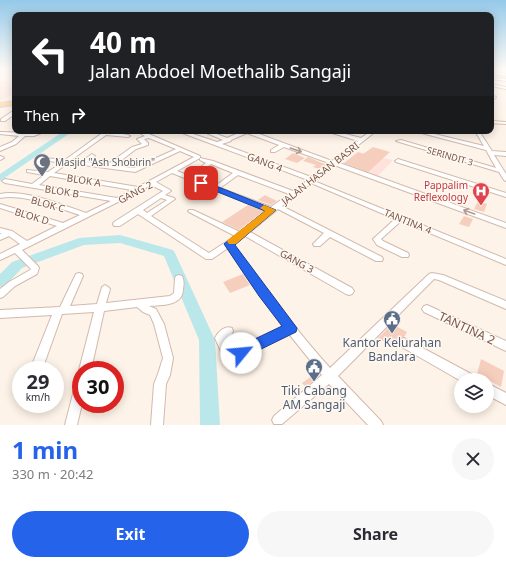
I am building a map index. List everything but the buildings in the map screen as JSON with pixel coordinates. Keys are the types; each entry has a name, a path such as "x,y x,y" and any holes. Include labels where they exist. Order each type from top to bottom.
{"main road":[{"path":"0,106 12,104"}],"street":[{"path":"494,90 500,91"},
{"path":"3,120 12,114"},
{"path":"494,122 506,123"},
{"path":"500,122 506,128"},
{"path":"0,133 12,134"},
{"path":"0,149 14,143 24,134 38,134"},
{"path":"33,186 104,134"},
{"path":"118,134 128,136"},
{"path":"145,134 181,149"},
{"name":"GANG 4","path":"188,134 219,144 311,180"},
{"path":"212,134 229,140"},
{"path":"219,144 240,134"},
{"path":"254,134 506,226"},
{"path":"339,134 362,140"},
{"name":"JALAN HASAN BASRI","path":"147,216 209,257 229,244 332,162 370,134"},
{"path":"427,134 506,154"},
{"path":"480,134 504,175"},
{"path":"108,167 134,148 146,144 140,139 150,136"},
{"name":"SERINDIT 3","path":"399,141 504,175"},
{"path":"273,152 283,145"},
{"path":"46,159 108,167 139,169 181,149"},
{"name":"GANG 2","path":"0,257 18,250 26,244 152,183 198,157 181,149"},
{"path":"81,164 92,156"},
{"path":"202,159 293,194"},
{"path":"398,161 506,195"},
{"path":"197,172 211,162"},
{"name":"BLOK A","path":"29,171 140,189"},
{"path":"172,171 274,208 329,233 379,259"},
{"path":"217,186 238,172"},
{"name":"TANTINA 4","path":"311,180 506,262"},
{"name":"BLOK B","path":"5,181 118,200"},
{"path":"117,224 168,191 152,183"},
{"name":"BLOK C","path":"0,196 9,194 43,202 86,215"},
{"path":"137,210 147,216 172,200 161,195"},
{"name":"BLOK D","path":"0,206 64,226"},
{"name":"GANG 3","path":"191,211 242,234 349,291"},
{"path":"400,218 376,239 380,243 406,255"},
{"path":"0,230 9,233 26,244"},
{"path":"0,237 9,233"},
{"path":"317,244 329,233"},
{"path":"229,244 260,289 291,328 330,376 376,425"},
{"path":"0,294 12,284 34,272 35,268 18,250"},
{"path":"40,361 61,310 79,276"},
{"path":"278,420 330,376 386,319 434,276 440,277 506,305"},
{"path":"1,316 101,308 177,298 179,294 179,278"},
{"path":"87,361 105,289"},
{"path":"140,304 153,312 159,324 168,358 160,384 157,425"},
{"name":"TANTINA 2","path":"427,309 506,346"},
{"path":"228,332 220,338 227,352 233,356 291,328"},
{"path":"404,343 458,373"},
{"path":"494,393 506,399"},
{"path":"71,425 74,413"}],"shaded area":[{"path":"0,90 12,90 12,95 0,101"},
{"path":"358,152 393,160 378,176 344,164"}],"waterway":[{"path":"0,178 65,134"},
{"path":"0,282 17,265 83,241 120,239 169,253 207,340 210,425"}],"slow traffic":[{"path":"232,241 272,210 264,208"}],"place":[{"name":"Masjid \"Ash Shobirin\"","path":"42,177"},
{"name":"Pappalim Reflexology","path":"481,206"},
{"name":"Kantor Kelurahan Bandara","path":"392,334"},
{"name":"Tiki Cabang AM Sangaji","path":"314,382"}],"route":[{"path":"201,183 272,210 229,244 263,293 291,328 276,334 241,353"}]}
